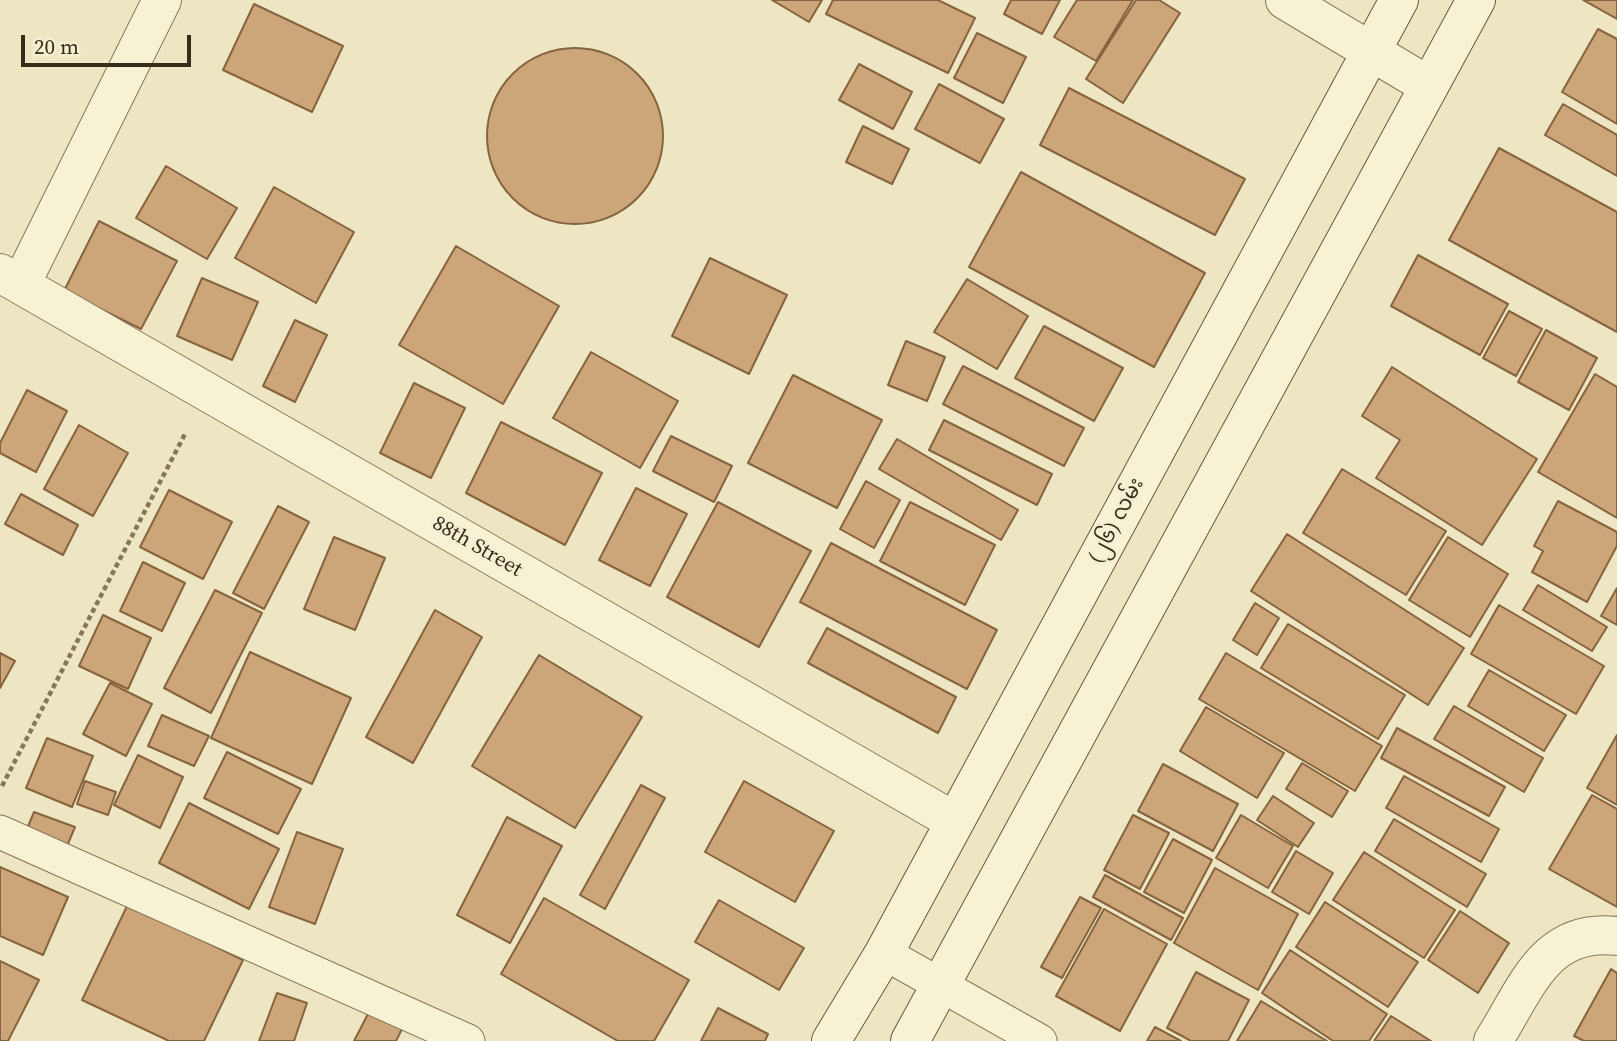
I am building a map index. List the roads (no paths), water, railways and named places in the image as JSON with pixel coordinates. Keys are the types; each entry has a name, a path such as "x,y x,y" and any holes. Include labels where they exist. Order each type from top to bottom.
{"main road":[{"path":"10,278 162,0"},
{"path":"1286,0 1370,54 1429,86"},
{"name":"(၂၆) လမ်း","path":"831,1041 884,953 1399,0"},
{"path":"910,1041 943,986 1476,0"},
{"name":"88th Street","path":"10,278 954,821"},
{"path":"1493,1041 1542,962 1566,942 1582,936 1617,936"}],"lane":[{"path":"0,831 468,1041"},
{"path":"884,953 1040,1041"}]}
